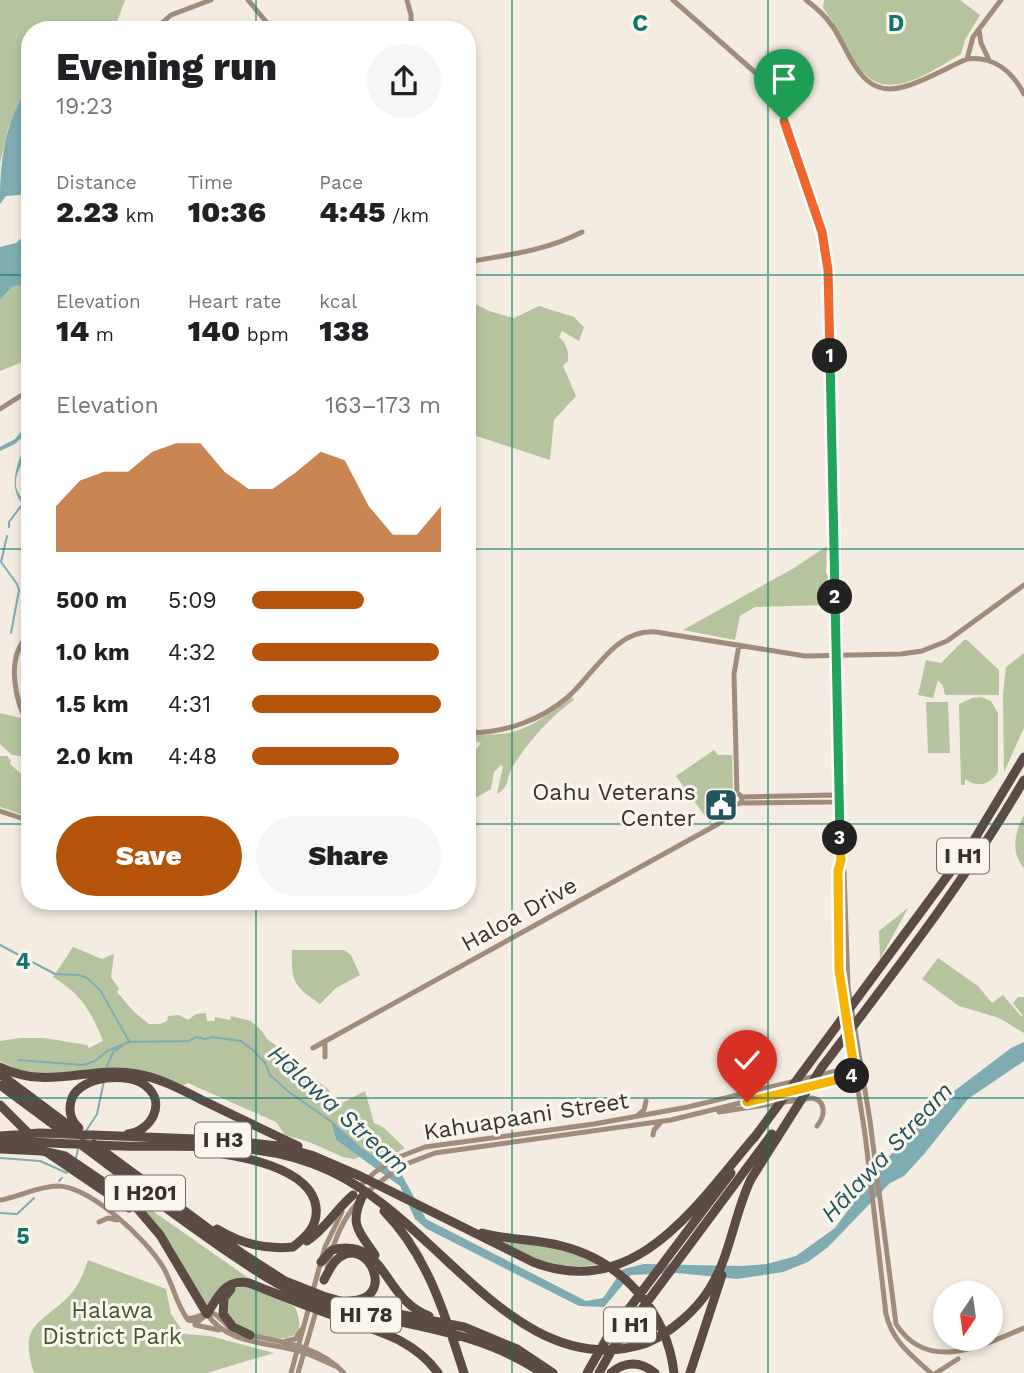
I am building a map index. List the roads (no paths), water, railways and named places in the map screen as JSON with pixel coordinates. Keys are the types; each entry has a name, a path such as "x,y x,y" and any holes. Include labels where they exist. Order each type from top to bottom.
{"highway":[{"name":"I H1","path":"585,1373 607,1338 974,840 1024,757"},
{"name":"I H1","path":"599,1373 613,1348 902,961 987,839 1024,779"},
{"path":"0,1067 44,1079 135,1073 160,1080 350,1171"},
{"path":"690,1373 743,1196 760,1161 822,1067"},
{"name":"I H201","path":"0,1074 77,1135 109,1153 243,1254 285,1281 332,1299 464,1327 504,1343 541,1368"},
{"path":"93,1135 136,1133 148,1125 155,1114 154,1098 145,1085 111,1076"},
{"path":"77,1135 70,1113 73,1097 82,1086 98,1077"},
{"name":"I H201","path":"0,1085 201,1233"},
{"path":"0,1105 50,1155 73,1164"},
{"name":"I H3","path":"0,1142 77,1135 120,1146 245,1148 304,1160"},
{"name":"I H3","path":"0,1136 93,1135 265,1143 301,1151 350,1171 441,1216"},
{"path":"120,1146 227,1154 260,1162 292,1176 310,1193 316,1215 311,1231 293,1247"},
{"path":"0,1149 48,1152 73,1164 136,1208 160,1236 204,1314"},
{"path":"304,1160 376,1198 518,1324 564,1347 592,1353 624,1351 659,1337 689,1313 717,1281"},
{"path":"304,1160 352,1185 387,1214 418,1254 434,1286 464,1373"},
{"path":"441,1216 542,1266 572,1272 604,1269 637,1257 666,1237 734,1165"},
{"path":"157,1190 225,1234 264,1247 293,1247 306,1242 357,1196"},
{"path":"357,1196 356,1224 387,1278"},
{"path":"441,1216 484,1234 560,1245 590,1256 612,1269 641,1294 661,1327 674,1373"},
{"path":"201,1233 242,1266 275,1287 302,1300 386,1327 406,1337 428,1354 444,1373"},
{"name":"HI 78","path":"201,1233 264,1276 295,1293 349,1312 468,1336 554,1373"},
{"path":"321,1262 331,1252 359,1248 374,1259 401,1298 412,1308 464,1327"},
{"path":"243,1254 286,1279 345,1301 353,1302 366,1298 375,1284 376,1276 374,1269 365,1259 348,1254 339,1257 320,1283"},
{"path":"204,1314 220,1292 241,1281 395,1337 422,1355 438,1373"},
{"path":"250,1335 228,1324 222,1311 222,1302 227,1293 236,1286 246,1284 260,1287"},
{"path":"611,1373 630,1363 646,1367 655,1373"}],"main road":[{"path":"165,21 172,15 211,0"},
{"path":"247,0 265,21"},
{"path":"407,0 411,21"},
{"path":"673,0 757,74 775,101 822,232 830,289 839,799 846,970 876,1167 893,1313 901,1334 911,1345 924,1353 945,1358 964,1356"},
{"path":"806,0 832,25 858,72 870,85 888,89 900,88 967,59 989,60 1011,74 1024,93"},
{"path":"967,59 970,43 979,27 1001,0"},
{"path":"979,27 981,43 989,60"},
{"path":"476,260 561,243 582,232"},
{"path":"0,409 21,396"},
{"path":"476,732 502,730 540,716 567,698 619,643 631,635 649,631 804,656 913,652 940,645 964,631 1024,585"},
{"path":"21,644 13,666 21,704"},
{"path":"738,645 734,674 738,800 834,802 839,799"},
{"name":"Haloa Drive","path":"313,1048 718,824 725,819 738,800"},
{"path":"0,811 21,818"},
{"path":"841,860 838,871 839,970 870,1176 888,1325 897,1341 933,1373 1024,1328"},
{"path":"325,1041 325,1057"},
{"name":"Kahuapaani Street","path":"292,1373 312,1325 321,1262 332,1228 376,1172 399,1157 440,1143 659,1113 861,1065"},
{"name":"Kahuapaani Street","path":"298,1373 306,1321 346,1216 357,1196 401,1167 418,1158 449,1150 696,1115 862,1073"},
{"path":"696,1115 812,1098 820,1101 824,1110 817,1126"},
{"path":"635,1117 644,1110 646,1101 652,1110 659,1113"},
{"path":"653,1135 656,1127 663,1121"},
{"path":"0,1200 58,1186 82,1192 121,1221 157,1258 168,1278 183,1318 190,1324 208,1326 241,1338 323,1355"},
{"path":"99,1222 108,1218 121,1221"},
{"path":"184,1315 191,1321 198,1322 204,1314"},
{"path":"204,1314 225,1331"},
{"path":"204,1314 215,1314 233,1331 283,1342 301,1349 342,1371"},
{"path":"283,1342 295,1339 306,1321"},
{"path":"312,1325 312,1344 342,1371"}],"water":[{"path":"21,99 21,195 6,196 0,204 5,142"},
{"path":"21,239 21,285 13,286 0,300 0,247 16,243"},
{"path":"21,432 21,438 15,444 0,451 0,447 15,439"},
{"path":"21,453 16,485 21,502 15,483"},
{"path":"1024,1042 1024,1061 968,1099 904,1176 890,1183 828,1247 808,1262 783,1272 737,1279 677,1273 631,1275 604,1307 579,1306 427,1229 415,1219 400,1186 336,1140 331,1120 363,1149 402,1175 426,1219 586,1301 603,1298 623,1269 644,1264 742,1266 767,1264 796,1256 835,1228 881,1165 941,1101 1011,1048"}],"waterway":[{"path":"9,527 9,522 21,506"},
{"path":"7,536 1,562 19,590 11,633"},
{"path":"0,945 55,974 87,978 100,990 129,1041"},
{"name":"Hālawa Stream","path":"18,1060 83,1065 129,1042 189,1041 196,1037 241,1041 254,1051 265,1063 270,1075 289,1092 332,1122"},
{"path":"106,1069 113,1052 122,1046"},
{"path":"86,1131 97,1114 104,1081"},
{"path":"76,1158 78,1149"},
{"path":"0,1158 40,1161 67,1173"},
{"path":"59,1181 62,1178"},
{"path":"0,1213 17,1214 34,1198"}],"place":[{"name":"Oahu Veterans Center","path":"721,805"}],"park label":[{"name":"Halawa District Park","path":"112,1323"}]}
